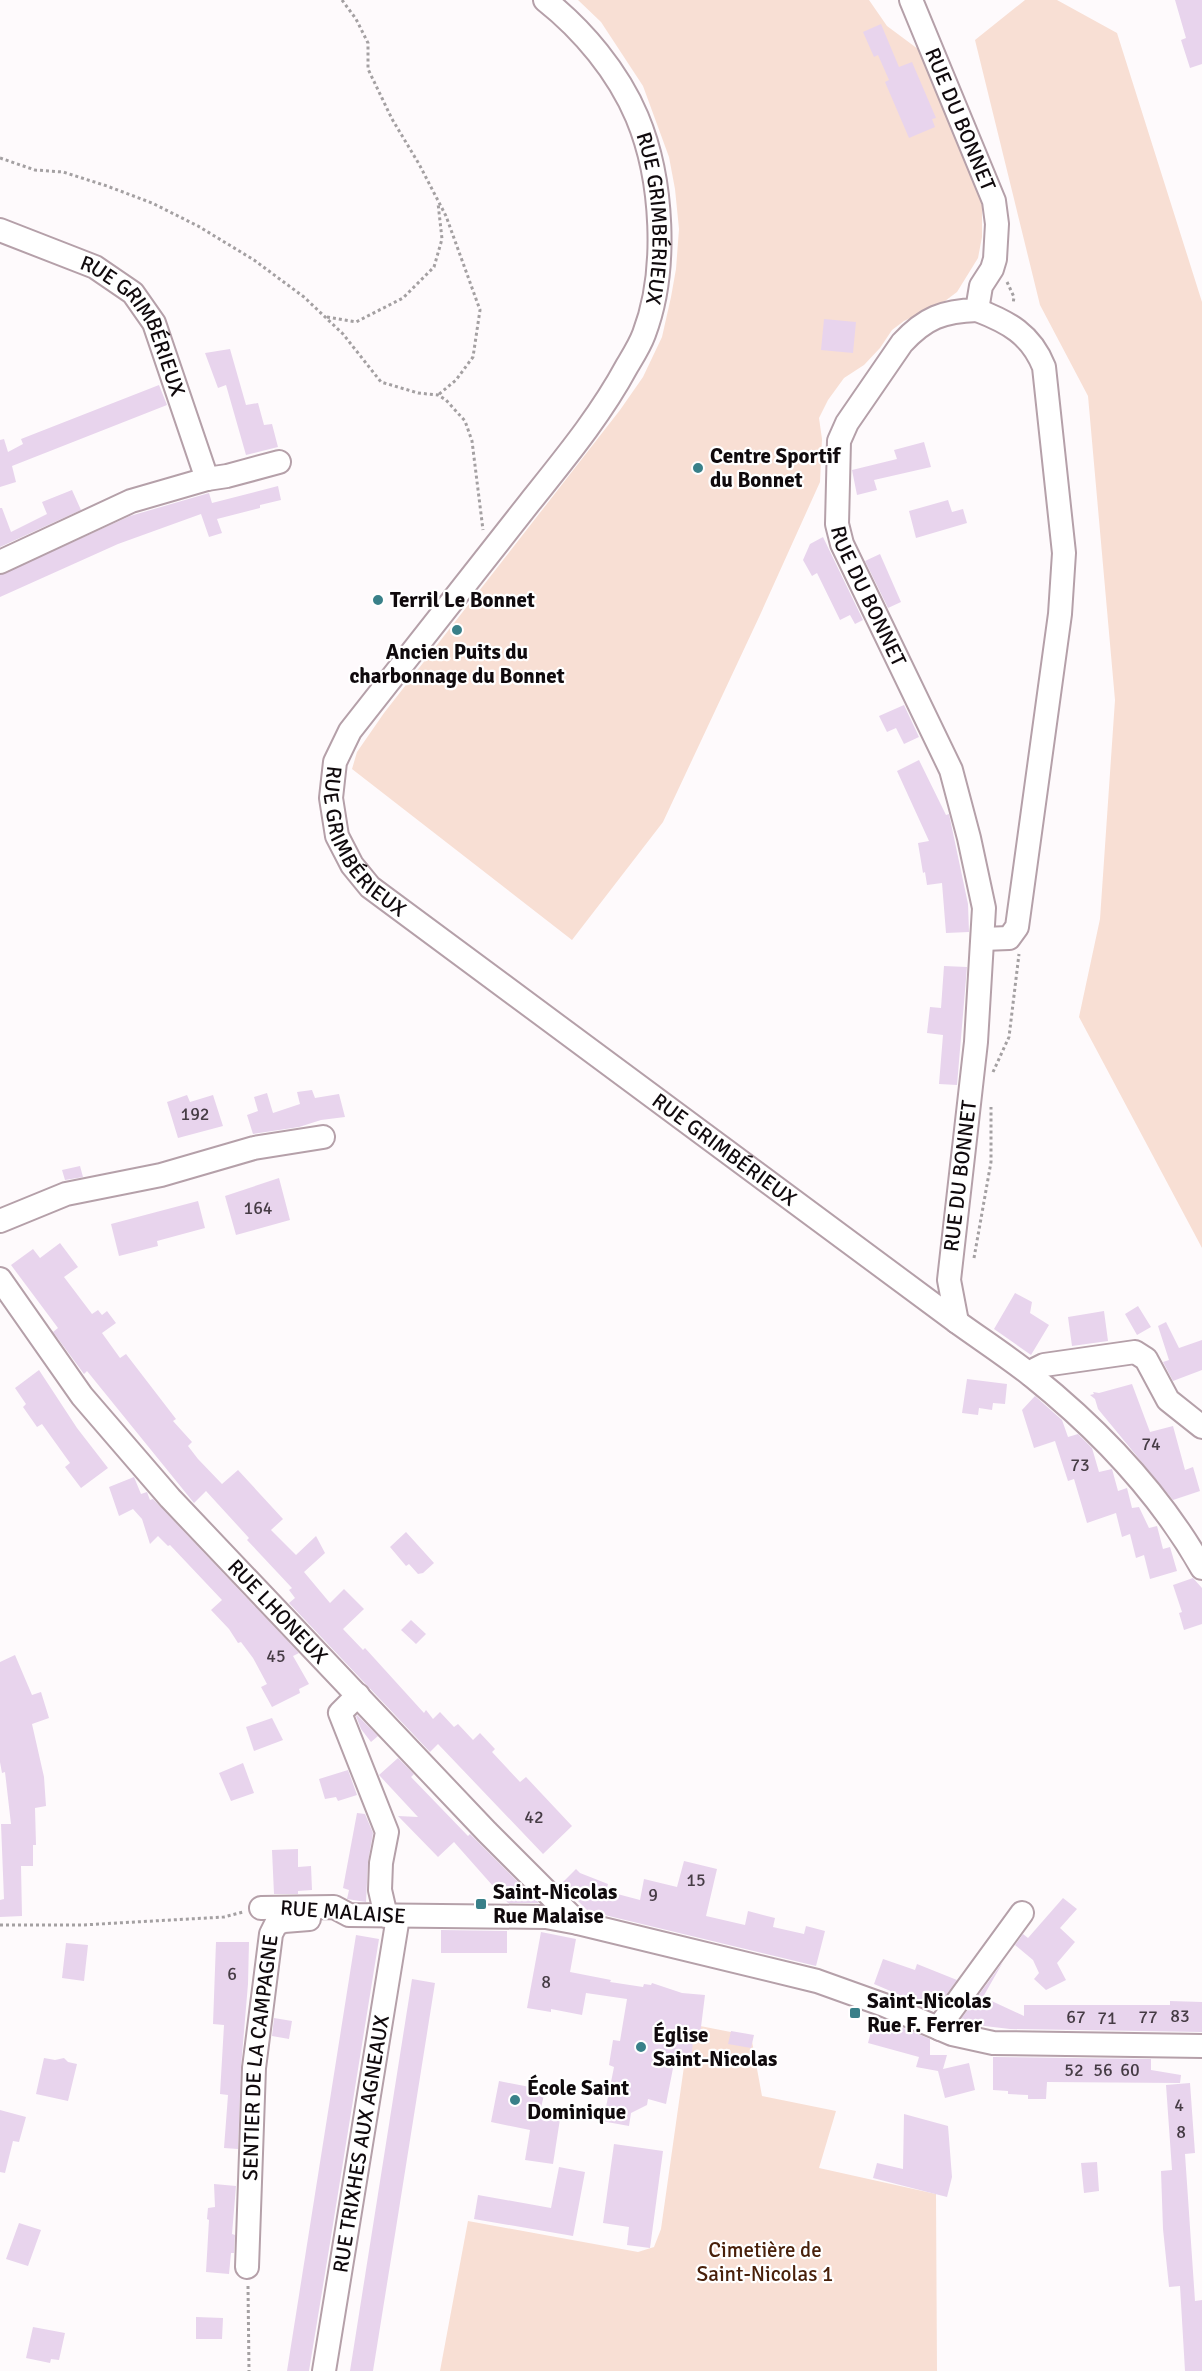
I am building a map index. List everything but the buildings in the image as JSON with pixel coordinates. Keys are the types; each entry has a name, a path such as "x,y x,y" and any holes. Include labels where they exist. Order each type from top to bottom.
{"street":[{"name":"RUE GRIMBÉRIEUX","path":"545,0 564,15 590,43 614,75 637,117 650,160 660,223 658,278 644,335 600,413 350,730 334,771 331,798 337,836 352,866 370,887 957,1322"},
{"name":"RUE DU BONNET","path":"911,0 994,201 997,224 995,259 992,269 981,286 977,310"},
{"name":"RUE GRIMBÉRIEUX","path":"0,230 96,267 133,293 149,314 160,339 207,479"},
{"name":"RUE DU BONNET","path":"957,1322 948,1280 972,1081 984,908 951,770 842,543 837,524 839,441 847,423 912,332 924,323 945,313 977,310 1006,322 1018,330 1032,345 1044,367 1058,484 1064,565 1060,614 1024,883 1014,933"},
{"path":"0,562 131,501 207,479 279,462"},
{"path":"983,939 1009,938 1014,933"},
{"path":"0,1221 66,1194 161,1175 254,1149 323,1137"},
{"name":"RUE LHONEUX","path":"0,1279 82,1396 170,1498 479,1824 578,1923"},
{"path":"957,1322 1031,1375 1108,1445 1145,1487 1189,1544 1202,1568"},
{"path":"1031,1375 1044,1365 1135,1353 1146,1359 1168,1400 1202,1427"},
{"path":"358,1695 340,1713 387,1832 381,1863 380,1890 392,1916"},
{"name":"RUE MALAISE","path":"261,1908 334,1907 349,1915 538,1917 578,1923 817,1981 884,2005 952,2034 993,2043 1202,2046"},
{"path":"940,2029 944,2020 1022,1912"},
{"name":"SENTIER DE LA CAMPAGNE","path":"248,2267 254,2068 273,1928 284,1921 349,1915"},
{"name":"RUE TRIXHES AUX AGNEAUX","path":"324,2371 392,1916"}],"path":[{"path":"342,0 356,19 368,43 368,69 437,200 480,310 473,357 456,380 438,395"},
{"path":"0,158 35,170 63,172 107,186 162,207 198,226 254,260 304,297 343,334 381,382 397,388 438,395 451,404 465,421 472,441 484,532"},
{"path":"325,317 356,322 404,298 434,267 442,239 437,200"},
{"path":"995,259 1014,297 1006,322"},
{"path":"991,1076 1009,1037 1020,942 1014,933"},
{"path":"971,1265 991,1162 990,1102"},
{"name":"RUE MALAISE","path":"0,1925 82,1925 224,1917 261,1908"},
{"path":"248,2267 249,2371"}],"green space":[{"name":"Centre Sportif du Bonnet","path":"578,0 869,0 887,26 922,52 982,201 982,237 978,258 957,292 892,330 880,348 864,365 844,378 828,400 819,418 822,439 820,482 663,822 572,940 352,769 357,752 384,713 620,410 643,377 662,337 676,269 679,229 669,157 643,86 601,22"},
{"path":"1025,0 1057,0 1117,33 1202,302 1202,1248 1079,1017 1100,919 1115,700 1088,396 1040,305 975,40"},
{"name":"Cimetière de Saint-Nicolas 1","path":"690,2024 751,2036 762,2096 836,2111 819,2168 936,2194 937,2371 440,2371 468,2221 638,2252 654,2247 661,2229"}],"place":[{"name":"Centre Sportif du Bonnet","path":"698,468"},
{"name":"Terril Le Bonnet","path":"378,600"},
{"name":"Ancien Puits du charbonnage du Bonnet","path":"457,630"},
{"name":"Saint-Nicolas Rue Malaise","path":"481,1904"},
{"name":"Saint-Nicolas Rue F. Ferrer","path":"855,2013"},
{"name":"Église Saint-Nicolas","path":"641,2047"},
{"name":"École Saint Dominique","path":"515,2100"}]}
